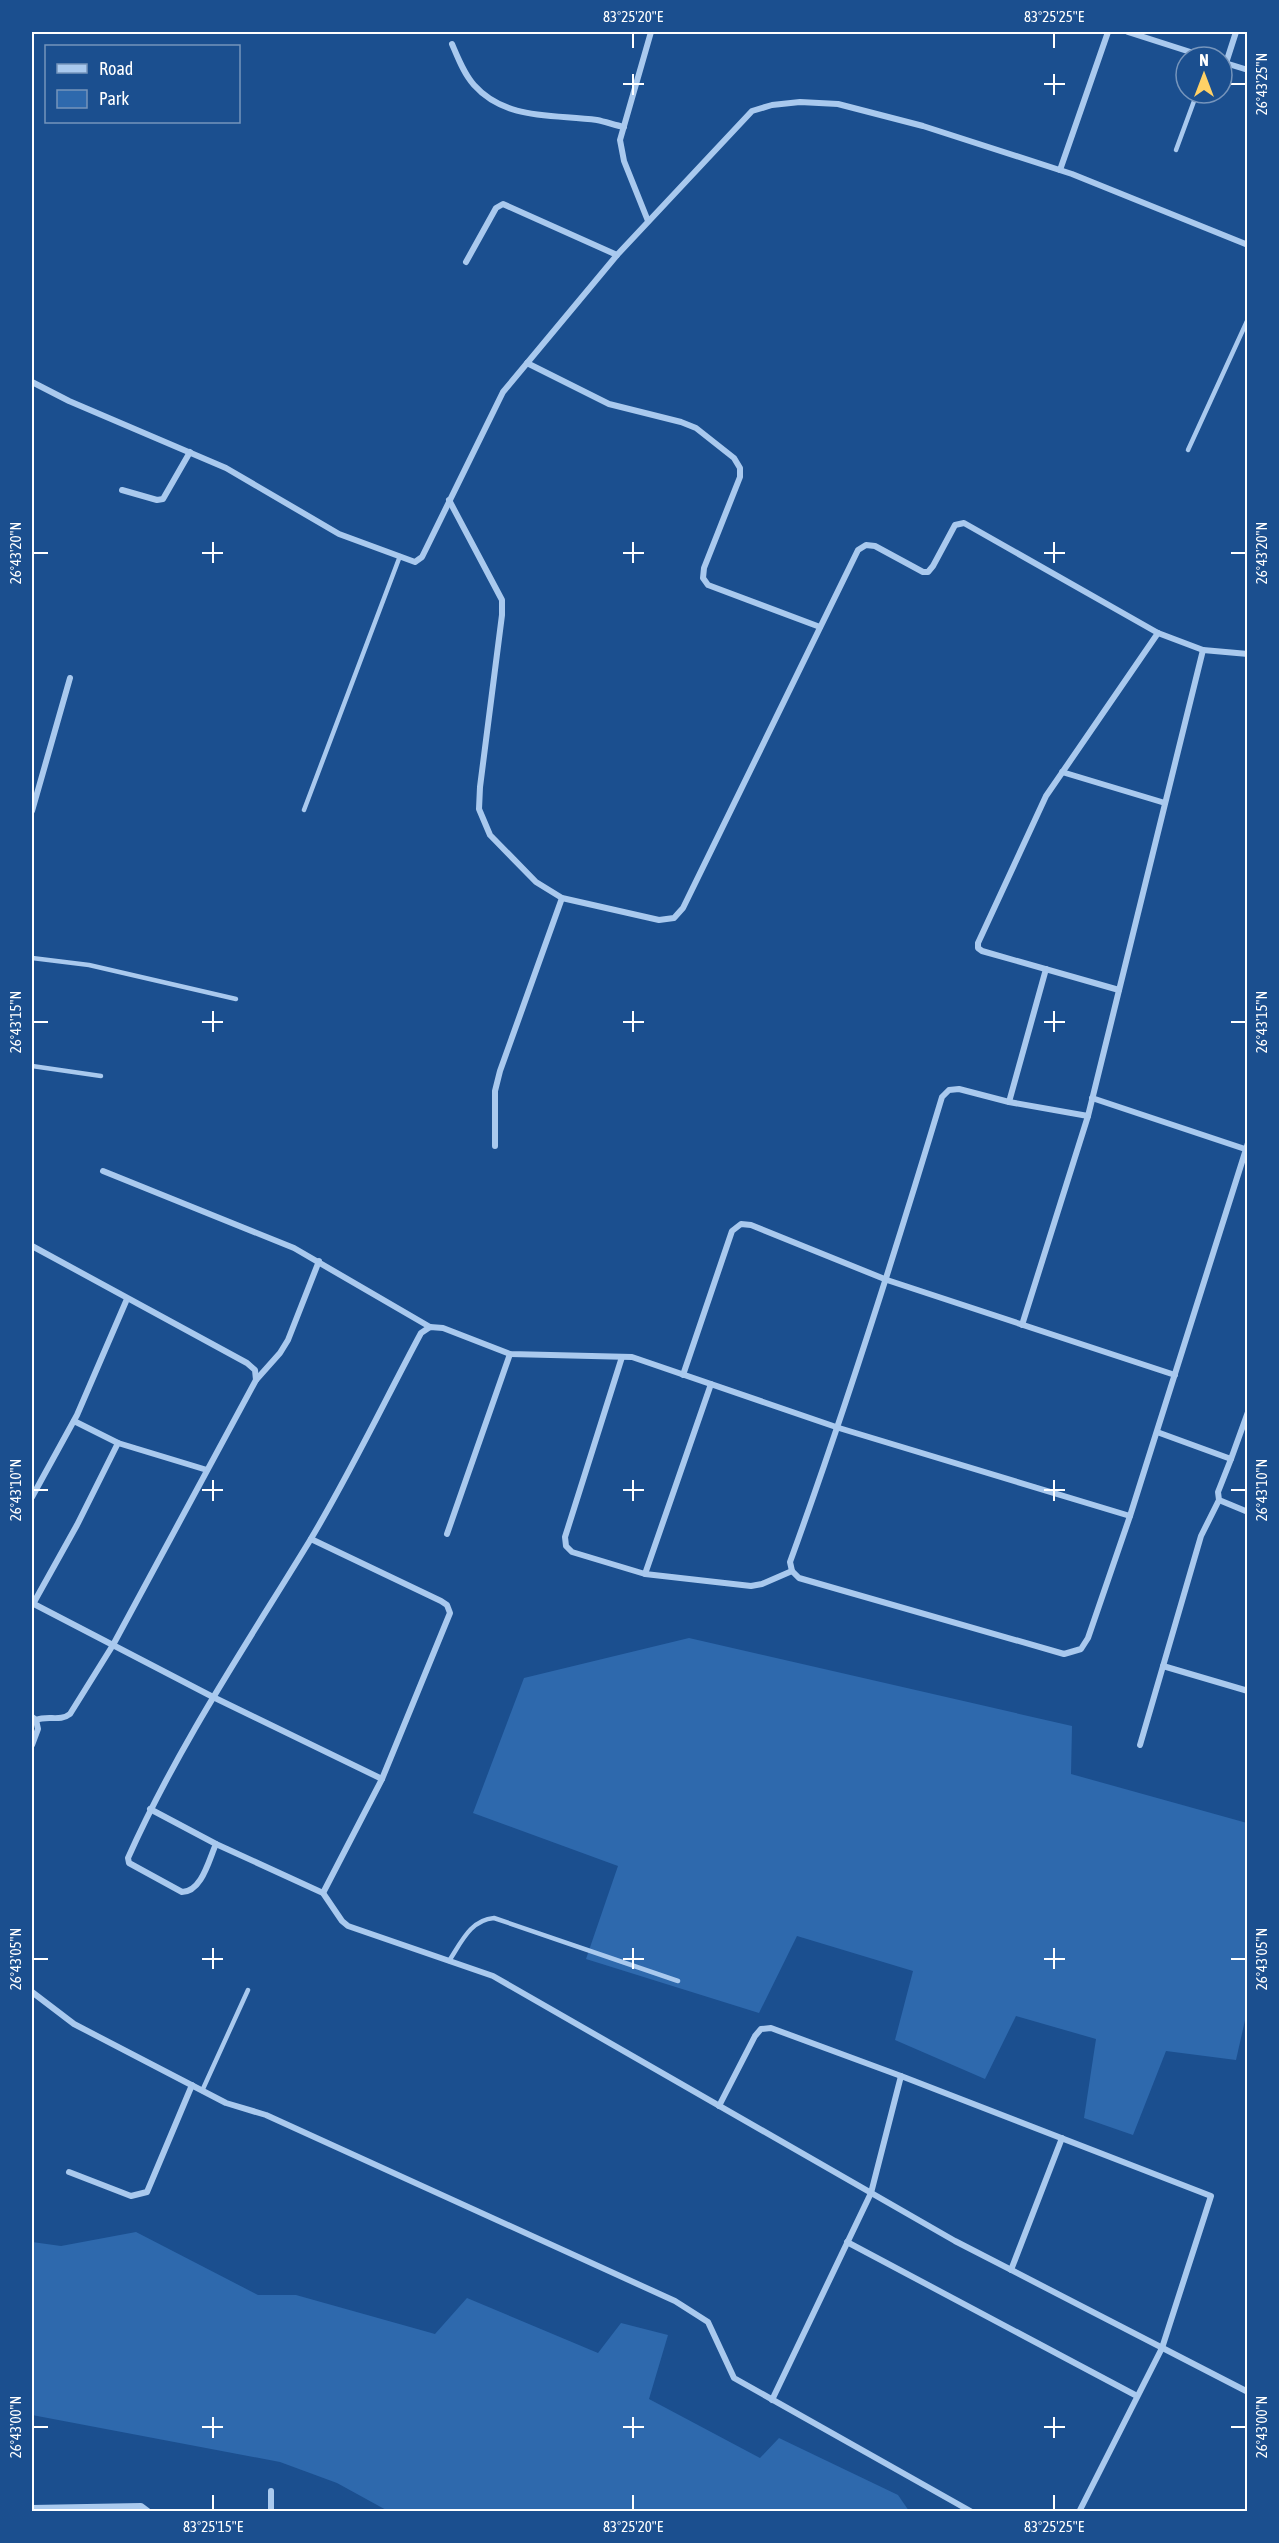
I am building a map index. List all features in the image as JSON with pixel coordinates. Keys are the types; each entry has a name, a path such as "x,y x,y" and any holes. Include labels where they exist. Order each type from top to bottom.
{"street":[{"path":"648,221 620,150 624,127 651,32"},
{"path":"1060,170 1108,32"},
{"path":"1128,32 1174,47"},
{"path":"452,44 474,85 492,99 513,109 542,117 597,120 624,127"},
{"path":"32,382 69,401 226,468 339,534 419,561 503,392 617,255 752,111 772,105 800,102 838,104 923,126 1060,170 1248,245"},
{"path":"466,262 496,207 503,204 617,255"},
{"path":"527,363 609,404 681,422 696,429 734,458 740,468 740,477 702,578 708,585 820,627"},
{"path":"122,490 157,500 163,499 190,452"},
{"path":"449,500 502,600 480,787 479,809 489,835 536,882 562,898 660,920 674,918 683,908 858,550 866,544 875,546 923,572 928,572 933,567 955,525 964,523 1158,633 1203,650 1248,654"},
{"path":"1119,990 982,951 978,948 978,943 1046,796 1158,633"},
{"path":"1022,1325 1088,1116 1203,650"},
{"path":"32,811 70,678"},
{"path":"1062,772 1165,803"},
{"path":"495,1146 495,1091 500,1071 562,898"},
{"path":"1009,1102 1046,969"},
{"path":"1088,1116 1009,1102 959,1089 949,1090 942,1096 887,1280 838,1428 790,1562 792,1571 799,1578 1064,1654 1081,1649 1088,1638 1157,1432 1246,1146 1092,1098"},
{"path":"1239,1170 1248,1173"},
{"path":"103,1171 294,1248 430,1327 443,1328 510,1354 632,1357 838,1428 1130,1516"},
{"path":"683,1375 732,1232 741,1224 751,1225 887,1280 1174,1375"},
{"path":"32,1246 248,1363 255,1370 256,1380"},
{"path":"32,1745 38,1729 34,1719 65,1718 70,1714 113,1646 256,1380 280,1353 288,1340 319,1261"},
{"path":"32,1497 74,1421 128,1299"},
{"path":"216,1844 196,1888 189,1892 182,1892 129,1863 128,1858 150,1809 213,1697 311,1539 421,1333 430,1327"},
{"path":"447,1534 510,1354"},
{"path":"622,1357 565,1537 566,1546 572,1552 645,1574 751,1586 762,1584 792,1571"},
{"path":"645,1574 711,1384"},
{"path":"1140,1745 1201,1536 1219,1500 1218,1492 1248,1413"},
{"path":"74,1421 118,1443 207,1470"},
{"path":"1157,1432 1231,1459"},
{"path":"118,1443 76,1525 32,1603 213,1697 382,1779"},
{"path":"1219,1500 1248,1512"},
{"path":"311,1539 441,1601 447,1605 450,1613 382,1779 324,1893"},
{"path":"1163,1666 1248,1690"},
{"path":"150,1809 216,1844 324,1893 342,1921 348,1926 493,1976 871,2193 1011,2270 1248,2392"},
{"path":"32,1992 74,2024 226,2103 266,2115 675,2301 708,2322 734,2378 972,2511"},
{"path":"719,2106 755,2036 761,2029 771,2028 1211,2196 1161,2348 1079,2511"},
{"path":"772,2400 871,2193 901,2076"},
{"path":"69,2172 131,2196 147,2192 192,2085"},
{"path":"1011,2270 1062,2138"},
{"path":"847,2242 1137,2396"},
{"path":"271,2491 271,2511"},
{"path":"32,2508 141,2506 149,2511"}],"lane":[{"path":"1176,150 1193,105"},
{"path":"1188,450 1248,320"},
{"path":"304,810 400,556"},
{"path":"32,958 89,965 236,999"},
{"path":"32,1066 101,1076"},
{"path":"449,1961 473,1926 483,1919 494,1918 678,1982"},
{"path":"202,2091 248,1990"}],"green space":[{"path":"689,1638 1072,1726 1071,1774 1247,1823 1248,2007 1236,2060 1166,2051 1133,2135 1084,2118 1096,2039 1016,2016 985,2079 895,2040 913,1971 797,1936 759,2013 586,1959 618,1866 473,1813 524,1678"},
{"path":"136,2232 258,2295 296,2295 435,2334 467,2298 598,2353 621,2323 668,2335 649,2399 760,2458 779,2438 898,2495 909,2511 388,2511 337,2483 280,2462 32,2415 32,2242 61,2246"}]}
